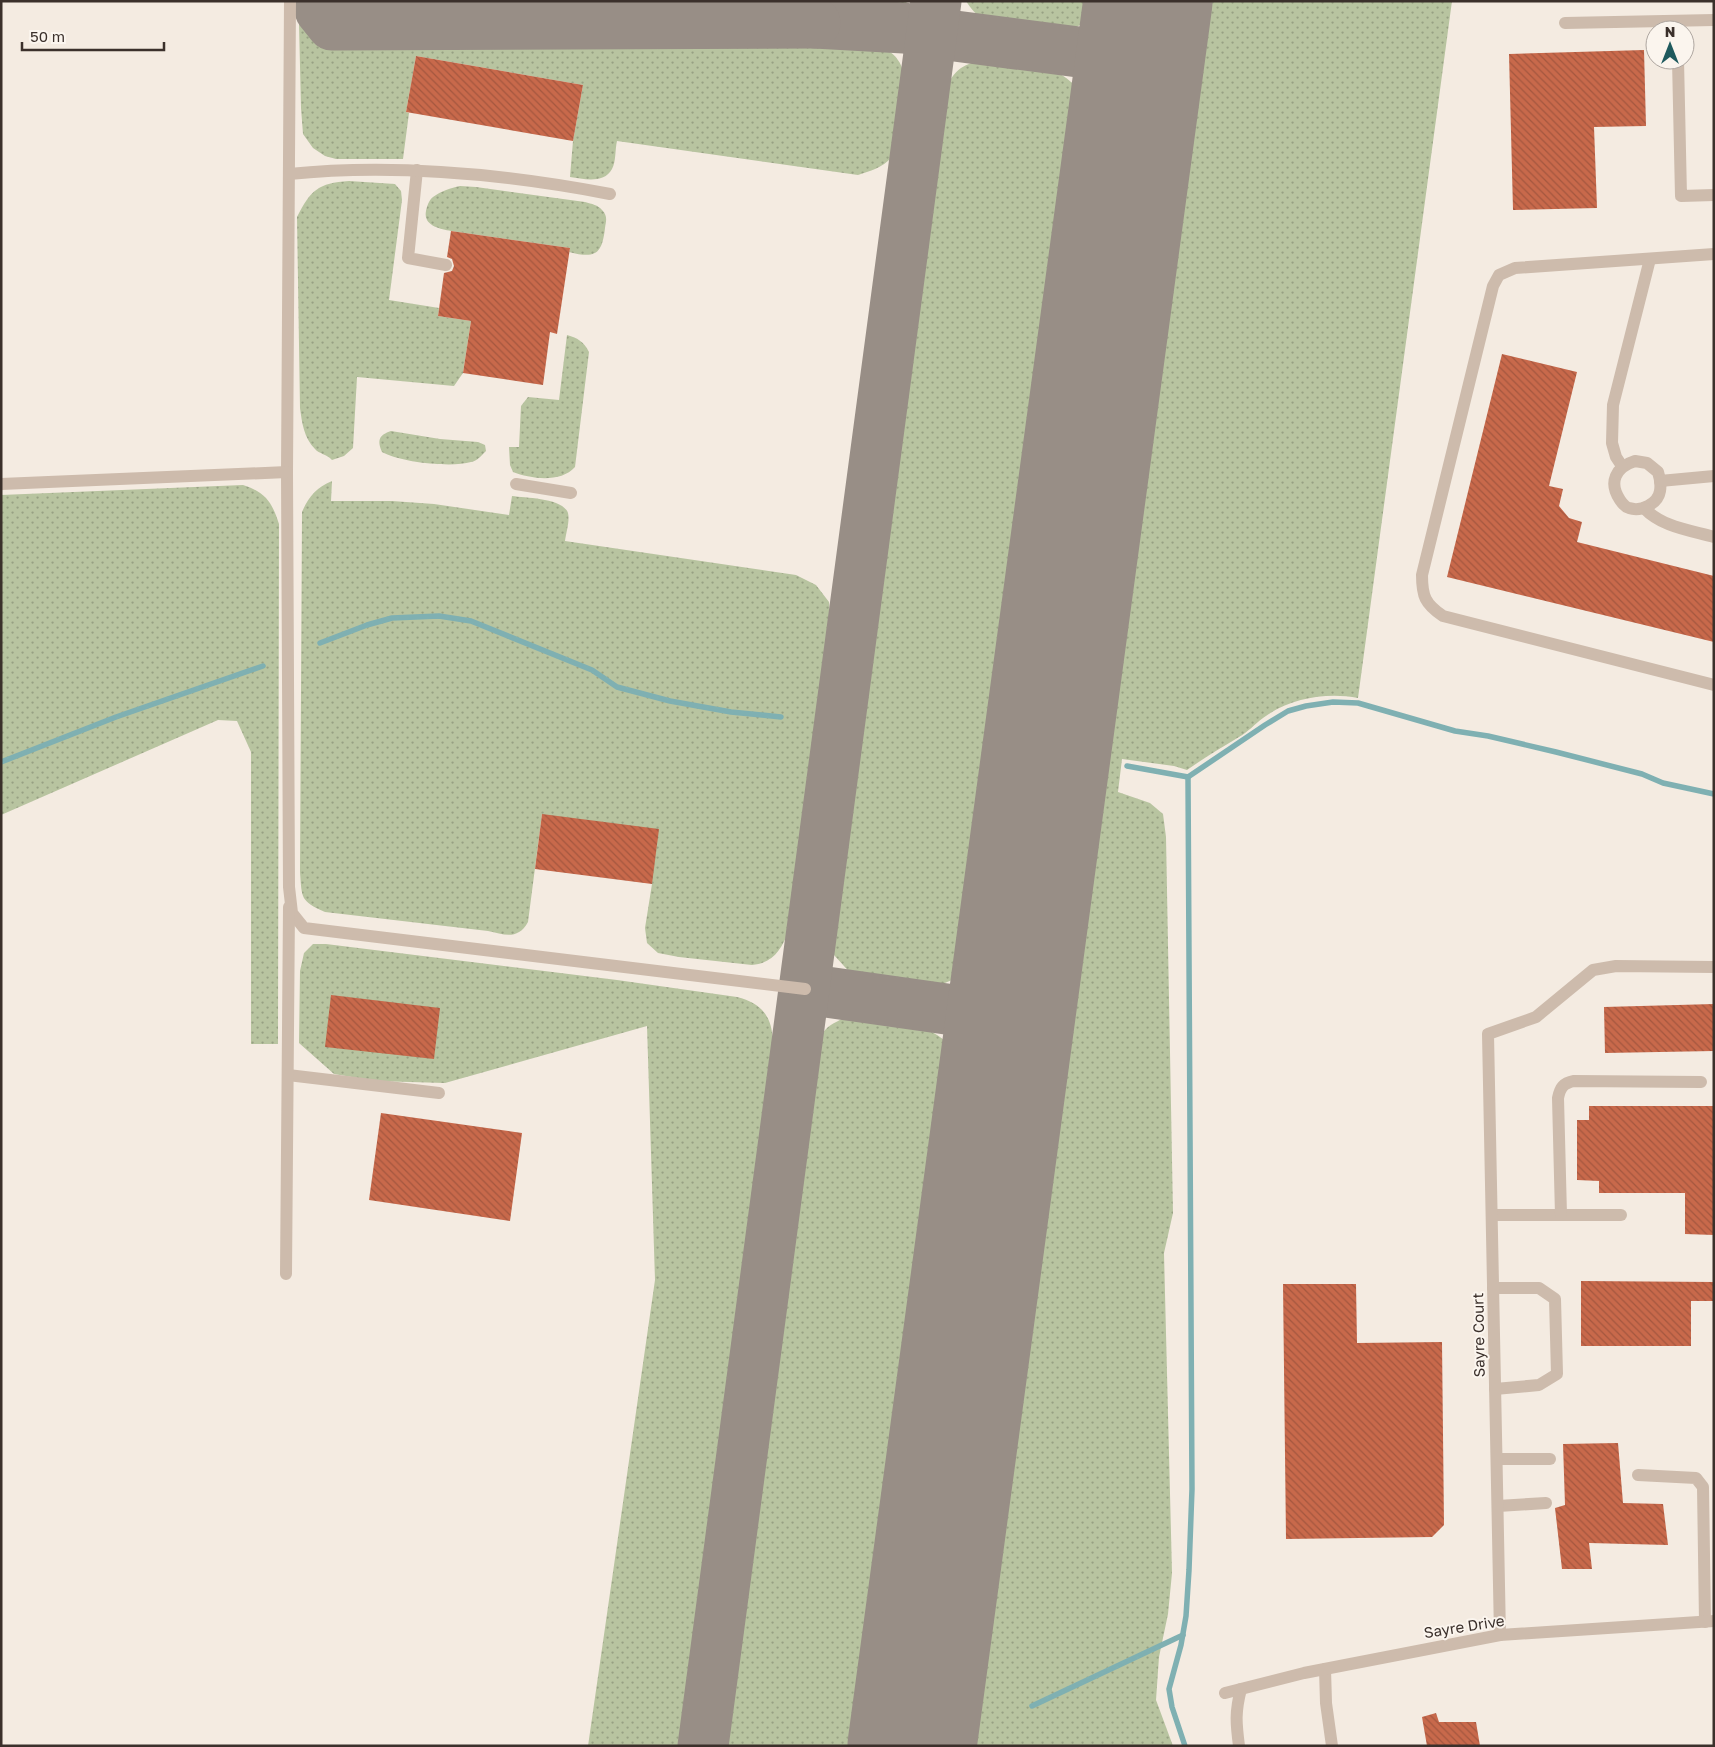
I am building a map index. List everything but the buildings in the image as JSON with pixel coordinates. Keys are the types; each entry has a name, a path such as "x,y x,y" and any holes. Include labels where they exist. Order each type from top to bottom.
{"street":[{"path":"286,1274 289,887 286,472 290,1"},
{"path":"1695,23 1714,20"},
{"path":"1565,22 1645,24"},
{"path":"1678,70 1681,196 1714,195"},
{"path":"290,174 328,170 417,170 525,181 610,194"},
{"path":"417,170 408,258 446,265"},
{"path":"1714,254 1515,268 1499,275 1493,286 1422,575 1422,590 1425,600 1443,616 1714,685"},
{"path":"1622,466 1616,457 1612,443 1613,405 1650,259"},
{"path":"1635,461 1647,463 1658,472 1660,481 1658,498 1644,508 1628,508 1617,496 1614,485 1615,477 1622,466 1635,461"},
{"path":"1,484 286,472"},
{"path":"1660,481 1714,476"},
{"path":"516,484 571,493"},
{"path":"1644,508 1664,524 1714,537"},
{"path":"289,887 292,913 304,928 805,989"},
{"name":"Sayre Court","path":"1500,1635 1488,1034 1536,1017 1594,970 1616,966 1714,967"},
{"path":"288,1075 439,1093"},
{"path":"1561,1215 1558,1098 1560,1089 1565,1083 1574,1081 1701,1082"},
{"path":"1492,1214 1621,1215"},
{"path":"1493,1288 1539,1288 1555,1299 1557,1365 1557,1374 1539,1385 1495,1389"},
{"path":"1497,1459 1550,1458"},
{"path":"1638,1475 1696,1478 1703,1487 1709,1622"},
{"path":"1498,1506 1546,1504"},
{"name":"Sayre Drive","path":"1225,1693 1324,1669 1500,1635 1709,1622"},
{"path":"1324,1669 1326,1704 1332,1746"},
{"path":"1239,1746 1236,1708 1241,1689"}],"green space":[{"path":"529,1 554,1 554,12 530,13"},
{"path":"756,1 795,1 785,12 756,12"},
{"path":"846,1 908,1 899,9 878,13 857,9"},
{"path":"966,1 1105,1 1093,16 1083,23 1072,29 1059,32 985,20 974,12"},
{"path":"1178,1 1452,1 1358,698 1321,696 1296,701 1284,706 1273,711 1242,735 1187,770 1174,766 1122,759 1118,792 1150,803 1163,814 1166,837 1173,1213 1164,1253 1172,1573 1168,1614 1159,1657 1156,1700 1173,1746 945,1746"},
{"path":"317,16 318,44 868,44 883,48 893,54 900,62 905,84 905,96 900,140 895,153 888,161 876,169 858,175 617,141 614,163 608,174 599,179 581,179 570,177 573,141 583,85 416,56 406,112 409,113 403,159 336,159 325,156 313,148 303,134 299,24 302,18"},
{"path":"1001,60 1042,66 1064,77 1078,88 1088,103 1095,121 989,927 984,945 976,962 964,975 940,985 919,987 879,983 853,976 834,955 832,945 863,689 872,586 933,116 948,84 956,72 965,65 975,62"},
{"path":"349,181 395,184 401,191 402,200 389,300 439,308 438,316 471,321 463,373 454,386 357,377 353,448 344,456 332,460 311,445 304,430 300,408 297,217 311,194 323,186"},
{"path":"460,186 585,202 595,205 606,216 602,244 596,252 586,255 569,252 570,248 451,231 433,226 426,216 430,200 443,191"},
{"path":"567,335 580,341 589,352 575,467 562,476 546,478 537,478 513,472 510,465 509,447 519,447 521,406 528,397 559,400"},
{"path":"391,431 440,439 478,442 485,445 486,451 479,458 462,464 425,463 400,459 382,452 380,448 380,438"},
{"path":"332,481 331,501 392,501 434,504 509,515 512,496 543,500 559,504 568,513 565,541 796,575 816,585 829,602 830,619 789,931 776,954 760,964 752,965 658,953 647,943 645,928 652,884 542,814 528,922 520,932 515,934 505,935 488,931 325,912 311,905 304,898 300,872 302,512 307,501 314,493"},
{"path":"243,485 257,491 267,499 274,510 279,524 278,1044 251,1044 251,752 237,721 218,720 1,815 1,495"},
{"path":"313,944 326,944 617,980 737,997 751,1002 762,1010 768,1019 772,1029 773,1041 770,1080 678,1746 588,1746 655,1280 647,1026 445,1083 375,1081 334,1074 299,1043 300,971 304,953"},
{"path":"846,1017 900,1021 934,1033 948,1043 958,1057 965,1074 965,1101 887,1685 876,1746 721,1746 759,1494 818,1047 824,1031"}],"waterway":[{"path":"320,643 367,625 392,618 439,616 471,621 592,670 617,687 670,701 731,712 781,717"},
{"path":"1,762 116,717 263,666"},
{"path":"1127,766 1188,777 1288,711 1333,702 1358,703 1455,731 1488,736 1556,752 1642,774 1663,783 1714,794"},
{"path":"1185,1746 1172,1707 1169,1689 1181,1645 1186,1616 1192,1489 1188,777"},
{"path":"1032,1706 1183,1635"}],"taxiway":[{"path":"815,1 815,23 904,28 1140,60"},
{"path":"703,1746 936,1"},
{"path":"320,10 332,25 815,23"},
{"path":"805,989 1010,1018"}],"runway":[{"path":"912,1746 1148,1"}]}
